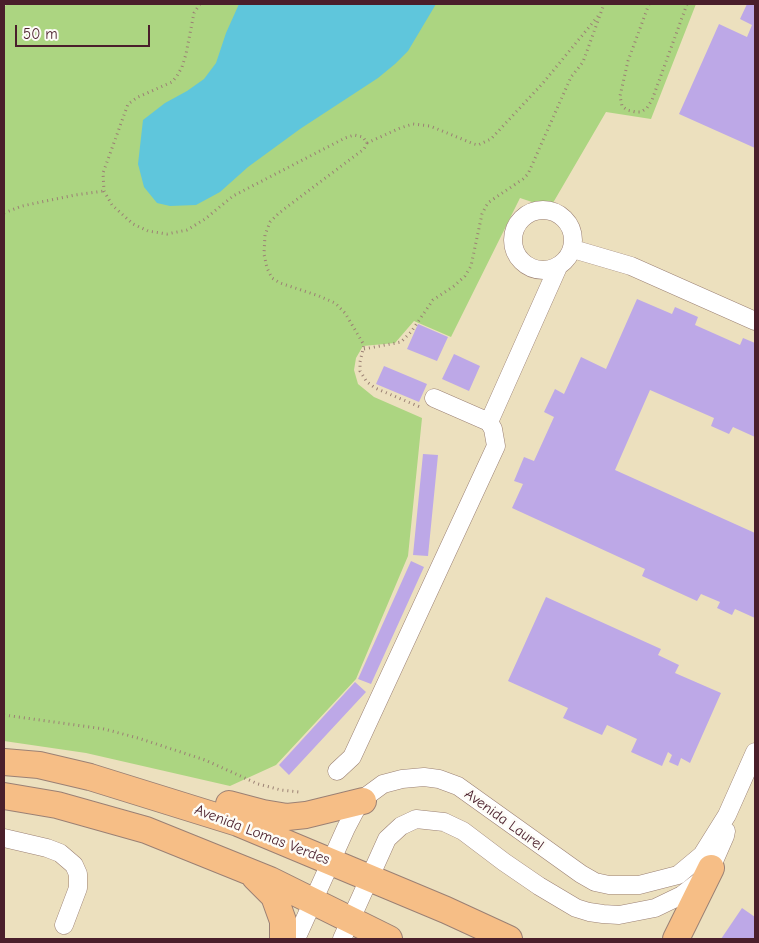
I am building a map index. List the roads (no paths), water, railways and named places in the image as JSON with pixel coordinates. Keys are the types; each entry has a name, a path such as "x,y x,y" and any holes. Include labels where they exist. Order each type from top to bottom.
{"highway":[{"name":"Avenida Lomas Verdes","path":"4,762 39,765 90,777 238,823 331,861 509,939"},
{"path":"170,801 192,795 212,797 234,806 286,817 306,815 363,801"},
{"path":"4,796 57,805 146,830 249,871 314,902 346,930 389,939"},
{"path":"676,939 711,868"},
{"path":"249,871 274,896 283,921 283,939"}],"street":[{"path":"540,210 552,211 563,216 570,226 574,237 573,249 567,260 558,267 546,270 534,269 524,264 516,254 513,243 514,231 519,220 529,213 540,210"},
{"path":"573,249 631,266 755,321"},
{"path":"489,422 558,267"},
{"path":"337,771 352,757 496,446 494,428 489,422 434,398"},
{"name":"Avenida Laurel","path":"296,939 356,809 368,795 383,784 402,779 424,777 439,779 458,786 595,882 624,886 639,885 678,875 702,854 727,815 755,752"},
{"name":"Avenida Laurel","path":"346,930 387,840 401,826 416,819 444,822 463,831 539,886 576,908 589,912 619,914 655,908 682,896 698,882 711,868 725,836 727,815"},
{"path":"4,838 60,853 74,865 78,874 78,888 64,925"}],"water":[{"path":"239,4 436,4 408,51 395,64 378,78 300,129 248,167 220,192 196,205 170,206 157,203 144,187 138,164 143,120 165,103 204,79 216,63 226,33"}]}
